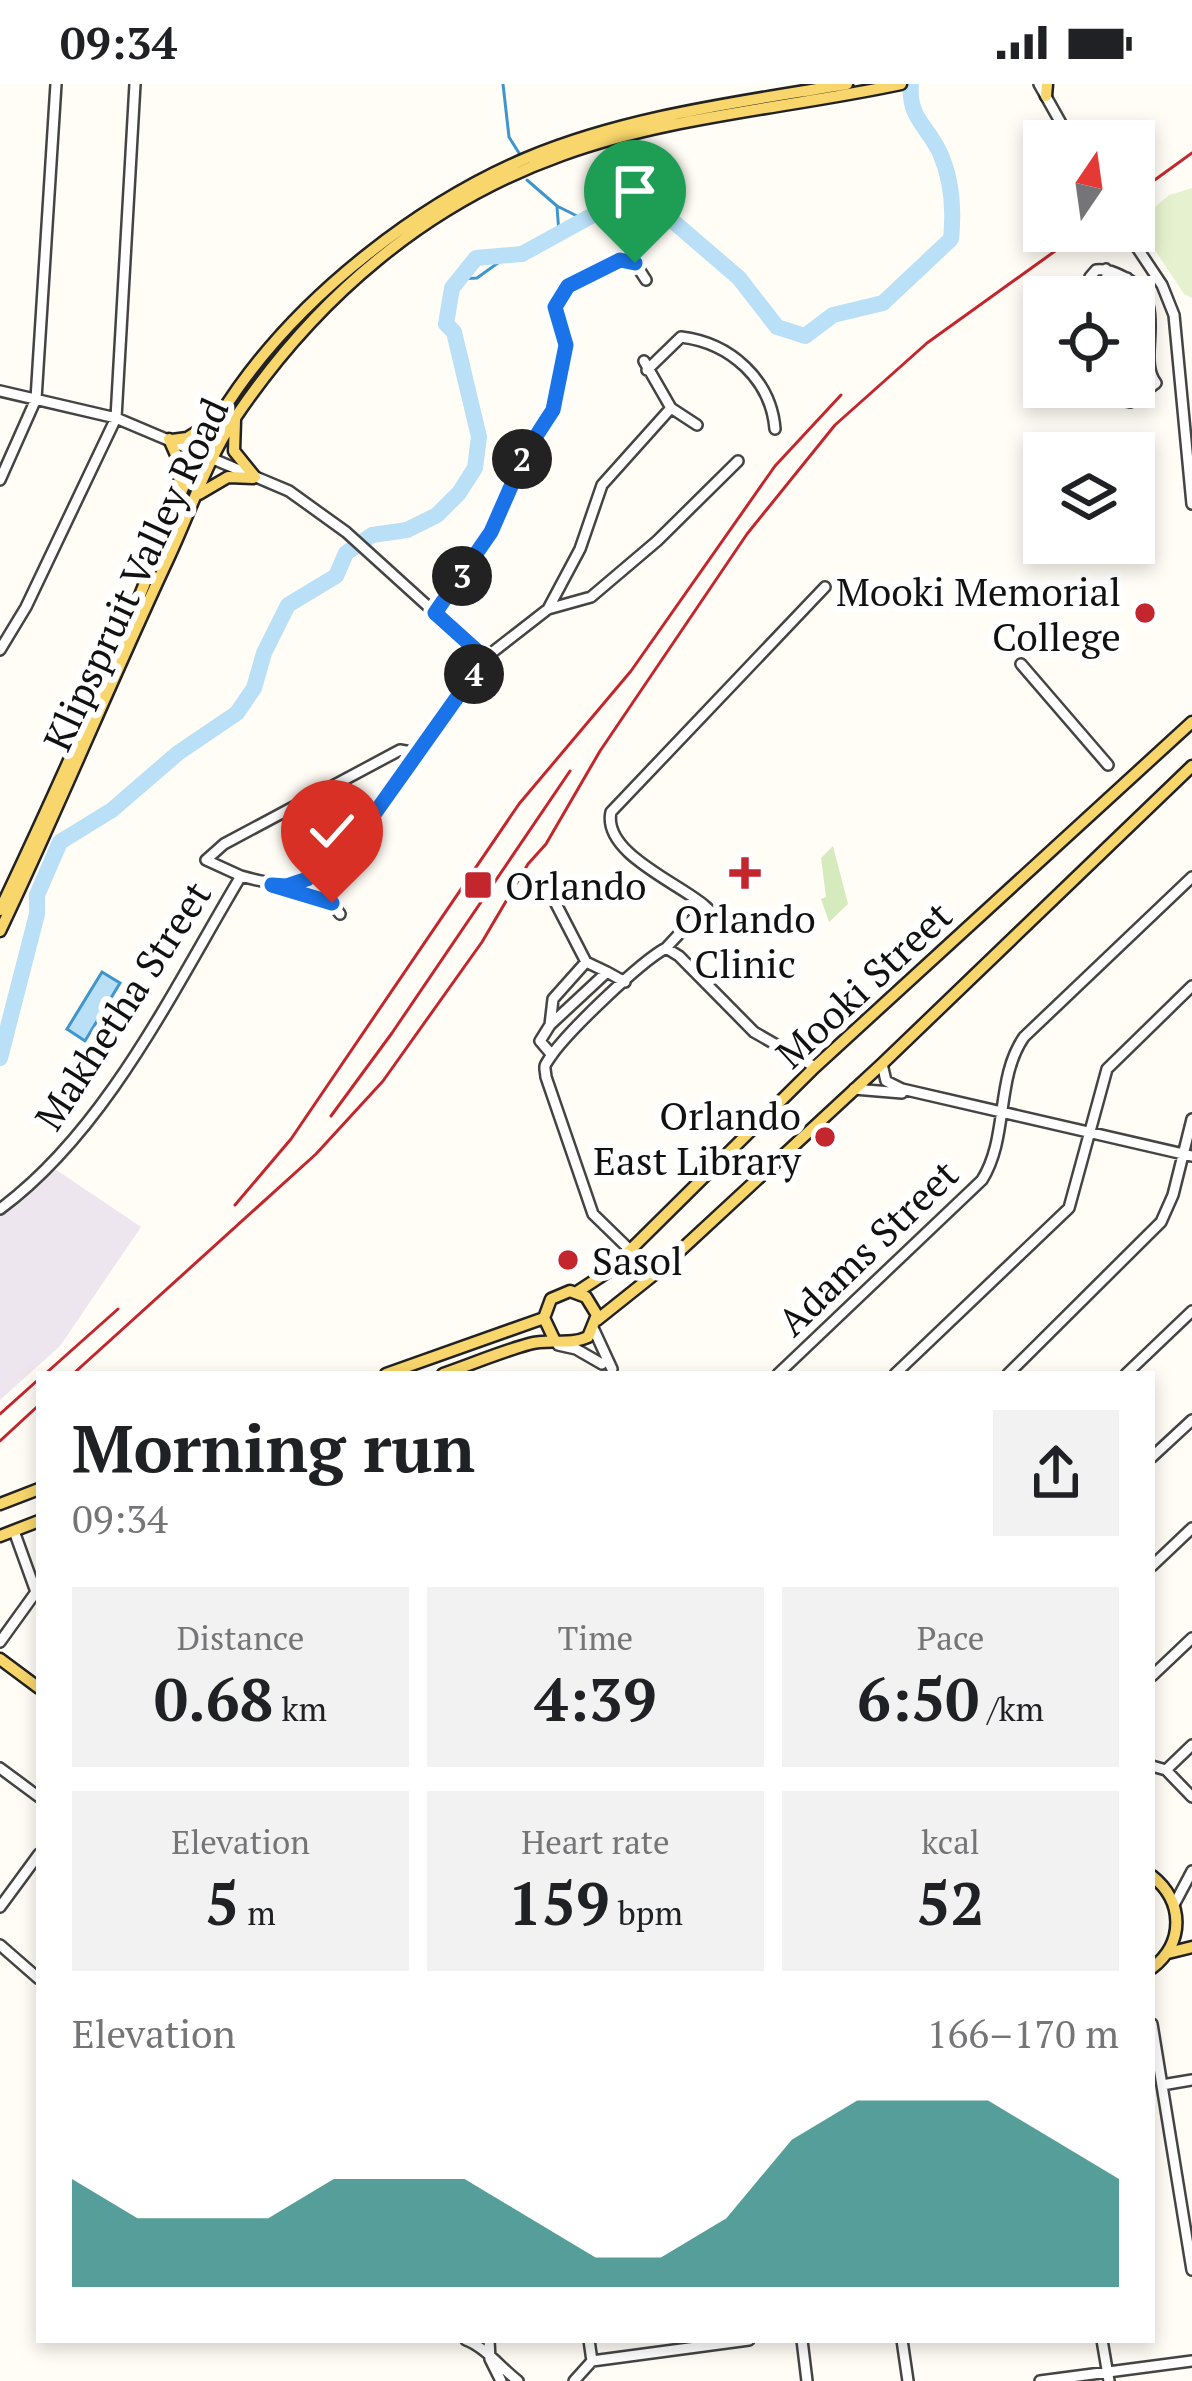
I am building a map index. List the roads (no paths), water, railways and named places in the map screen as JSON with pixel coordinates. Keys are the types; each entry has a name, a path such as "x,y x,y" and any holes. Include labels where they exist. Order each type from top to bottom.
{"main road":[{"name":"Klipspruit Valley Road","path":"0,910 70,761 178,501 219,418 264,355 329,289 424,212 484,179 565,144 636,124 847,84"},
{"name":"Klipspruit Valley Road","path":"0,931 213,460 236,417 336,295 395,244 481,190 567,153 638,134 901,84"},
{"path":"236,417 234,451 256,478"},
{"path":"178,501 180,464 170,440 198,433 219,418"},
{"path":"197,496 228,477 256,478"},
{"name":"Mooki Street","path":"577,1292 609,1271 815,1066 1192,722"},
{"name":"Mooki Street","path":"595,1325 882,1064 1192,766"},
{"path":"394,1371 544,1313 554,1296 577,1292 593,1304 595,1325 577,1342 548,1340 452,1371"},
{"path":"544,1313 548,1340"},
{"path":"0,1504 36,1490"},
{"path":"0,1536 36,1523"},
{"path":"0,1659 36,1686"},
{"path":"1155,1878 1192,1938"},
{"path":"1155,1965 1168,1953 1178,1920"},
{"path":"1168,1953 1192,1948"}],"street":[{"path":"0,480 36,399 56,84"},
{"path":"0,650 19,621 116,418 135,84"},
{"path":"1044,88 1060,120"},
{"path":"1139,252 1169,298 1178,332 1192,504"},
{"path":"435,613 491,532 527,450 553,410 565,361 565,338 555,307 562,292 625,259 635,263 646,280"},
{"path":"1106,269 1107,276"},
{"path":"1092,276 1106,269 1122,276"},
{"path":"697,425 671,408 645,366 681,337 710,345 734,359 769,392 775,429"},
{"path":"1156,383 1182,382"},
{"path":"0,391 116,418 289,491 346,532 485,658"},
{"path":"548,609 580,549 602,485 671,408"},
{"path":"548,609 591,597 657,541 738,461"},
{"path":"730,929 614,838 611,812 825,587"},
{"name":"Makhetha Street","path":"0,1209 47,1168 94,1113 241,876 286,886 307,879 341,856 485,658 548,609"},
{"path":"1021,664 1108,765"},
{"path":"241,876 206,860 224,844 400,749 417,753"},
{"name":"Adams Street","path":"781,1371 982,1180 993,1156 1011,1059 1024,1037 1192,877"},
{"path":"272,885 332,903 340,914"},
{"path":"554,900 586,962 626,982"},
{"path":"630,1250 601,1224 588,1202 545,1067 706,906"},
{"path":"666,948 680,956 754,1032 815,1066"},
{"path":"550,1025 553,999 586,962"},
{"path":"552,1055 540,1041 550,1025 607,972"},
{"path":"898,1371 1060,1218 1074,1197 1101,1084 1112,1061 1192,986"},
{"path":"799,1060 804,1077"},
{"path":"882,1064 886,1082 914,1092 1188,1155"},
{"path":"854,1089 914,1092"},
{"path":"1011,1371 1161,1222 1188,1155 1192,1118"},
{"path":"1129,1371 1192,1311"},
{"path":"595,1325 610,1369"},
{"path":"548,1340 610,1369"},
{"path":"577,1342 610,1369"},
{"path":"1155,1454 1192,1420"},
{"path":"1155,1563 1192,1528"},
{"path":"14,1531 36,1589"},
{"path":"0,1642 36,1593"},
{"path":"1155,1673 1192,1638"},
{"path":"1166,1770 1192,1745"},
{"path":"1155,1767 1166,1770 1192,1797"},
{"path":"0,1770 36,1795"},
{"path":"0,1907 36,1858"},
{"path":"1163,1885 1192,1871"},
{"path":"1174,1903 1192,1871"},
{"path":"0,1945 36,1975"},
{"path":"1155,2053 1192,2270"},
{"path":"1162,2085 1192,2080"},
{"path":"1177,2176 1192,2173"},
{"path":"474,2343 501,2381"},
{"path":"489,2343 490,2360"},
{"path":"589,2343 592,2361"},
{"path":"574,2381 592,2361 727,2343"},
{"path":"802,2343 807,2381"},
{"path":"902,2343 908,2381"},
{"path":"1102,2343 1108,2377"},
{"path":"490,2360 518,2381"},
{"path":"1040,2381 1108,2377 1192,2361"}],"water":[{"path":"102,972 120,983 85,1041 67,1029"}],"waterway":[{"path":"503,84 509,137 519,153"},
{"path":"0,1058 37,914 37,895 60,842 112,810 178,753 237,713 254,688 264,653 288,605 336,576 346,553 372,535 407,530 437,515 475,468 479,437 454,332 446,324 452,288 476,258 522,254 622,199 640,199 661,211 739,278 777,327 805,336 833,315 883,303 951,239 947,174 915,113 911,84"},
{"path":"527,180 557,206 583,219"},
{"path":"557,207 559,233"},
{"path":"459,279 477,278 509,255"}],"railway":[{"path":"1155,180 1192,153"},
{"path":"76,1371 316,1154 383,1081 482,942 600,751 747,534 835,425 927,343 1054,252"},
{"path":"235,1205 291,1139 519,804 631,671 775,466 841,395"},
{"path":"331,1116 570,771"},
{"path":"48,1371 118,1309"},
{"path":"0,1414 36,1382"},
{"path":"0,1441 36,1408"}],"place":[{"name":"Mooki Memorial College","path":"1145,613"},
{"name":"Orlando Clinic","path":"745,873"},
{"name":"Orlando","path":"478,885"},
{"name":"Orlando East Library","path":"825,1137"},
{"name":"Sasol","path":"568,1260"}]}
